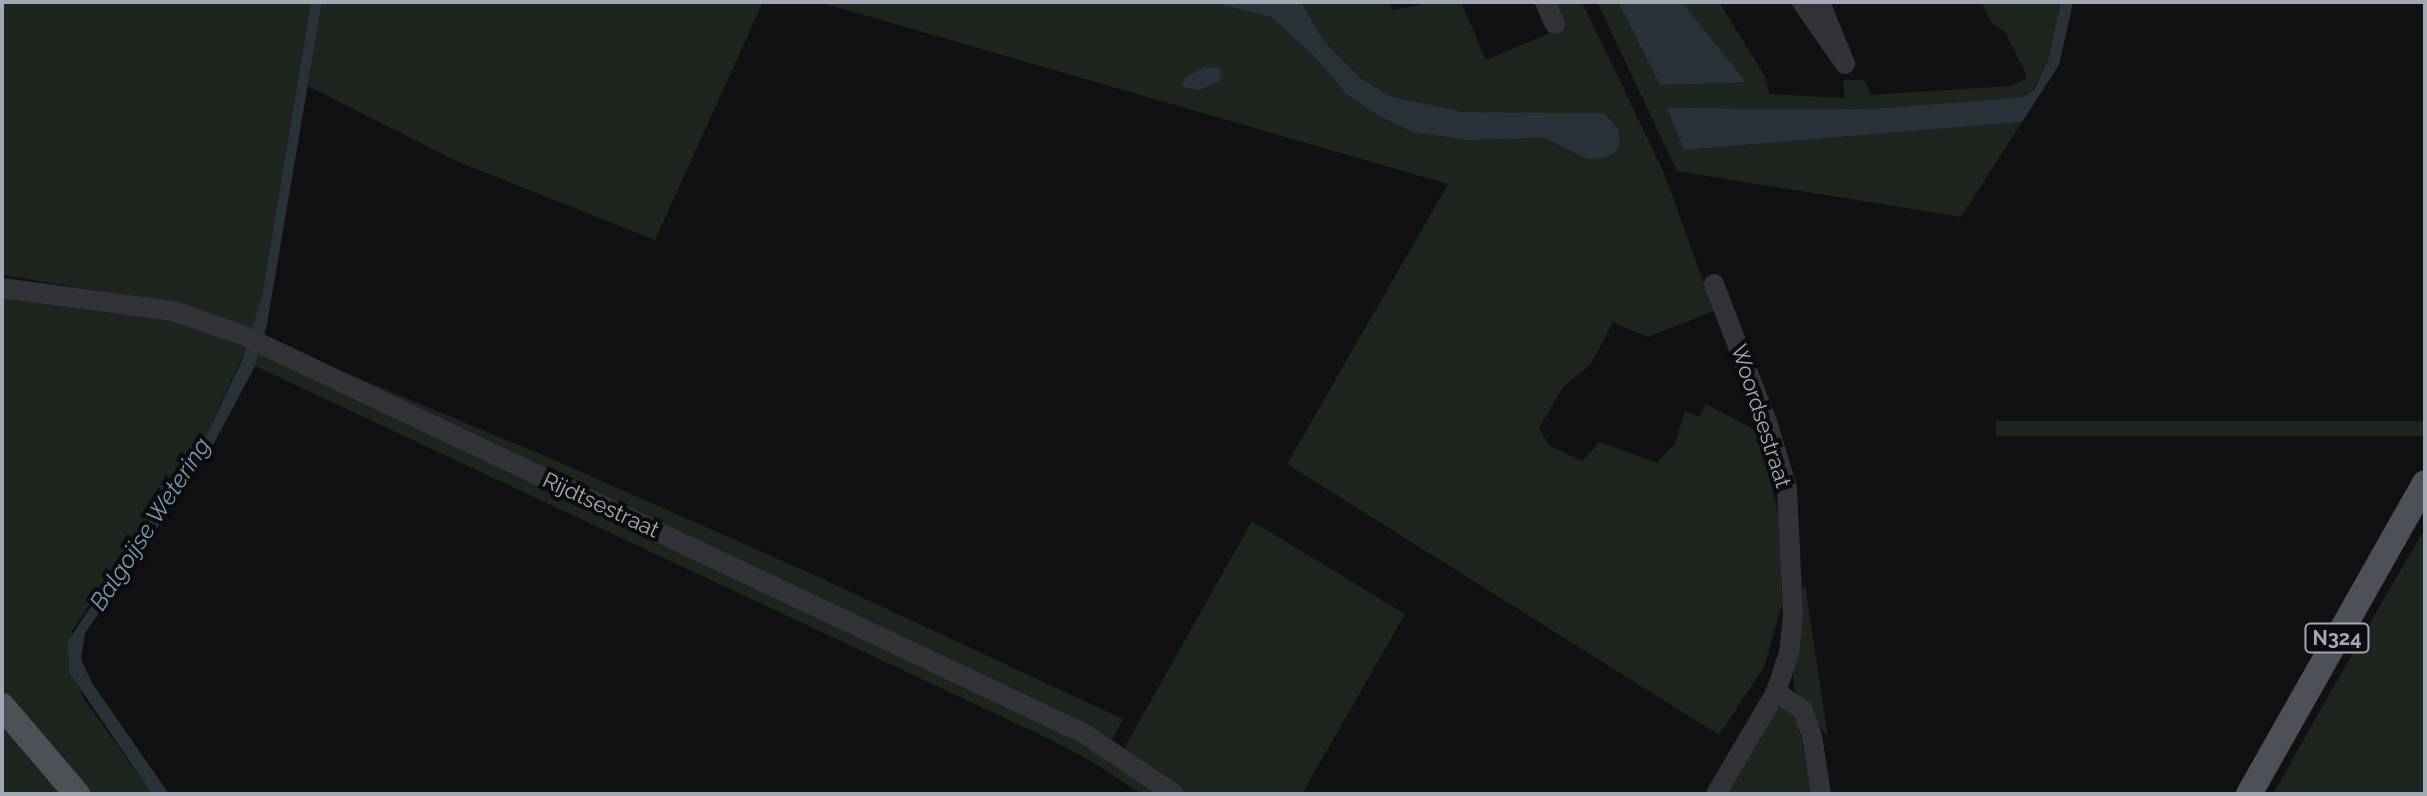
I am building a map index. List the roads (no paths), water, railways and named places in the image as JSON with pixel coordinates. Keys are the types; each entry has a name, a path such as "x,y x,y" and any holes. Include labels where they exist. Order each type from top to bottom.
{"main road":[{"name":"N324","path":"2249,794 2425,483"},
{"path":"2,706 77,794"}],"street":[{"path":"1545,2 1555,24"},
{"path":"1802,2 1845,64 1820,2"},
{"name":"Woordsestraat","path":"1714,284 1767,422 1787,488 1793,615 1789,653 1776,692 1716,794"},
{"name":"Rijdtsestraat","path":"2,288 173,311 248,338 1085,734 1174,794"},
{"path":"1776,692 1803,710 1812,736 1821,794"}],"water":[{"name":"Balgoijse Wetering","path":"311,2 322,2 267,324 255,366 211,449 85,633 81,659 92,683 169,794 152,794 69,672 68,641 208,432 242,360 262,296"},
{"path":"1211,2 1301,2 1324,41 1362,79 1389,96 1464,112 1605,113 1618,130 1620,144 1616,152 1605,157 1587,159 1545,138 1468,140 1413,132 1379,116 1346,94 1316,58 1271,17"},
{"path":"1618,2 1682,2 1746,82 1660,85"},
{"path":"2061,2 2073,2 2059,65 2022,122 1684,150 1667,108 1872,109 2024,97 2034,90 2048,60"},
{"path":"1203,67 1221,68 1220,81 1199,90 1182,87 1185,78"}]}
